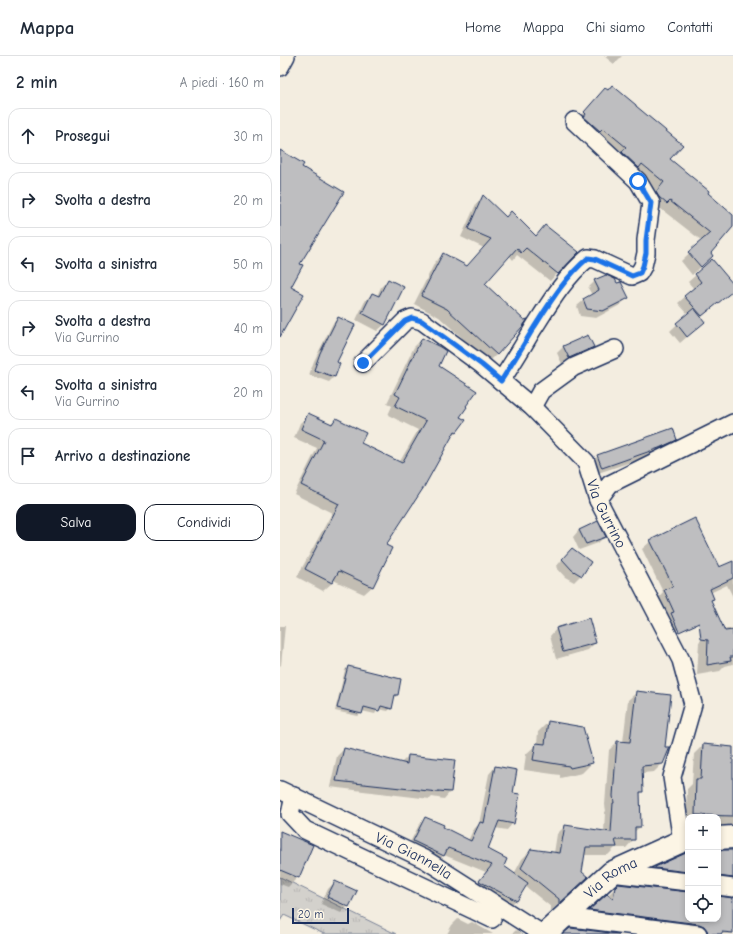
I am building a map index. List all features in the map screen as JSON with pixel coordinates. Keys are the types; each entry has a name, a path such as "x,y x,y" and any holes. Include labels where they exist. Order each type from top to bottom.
{"street":[{"path":"280,67 286,56"},
{"path":"501,381 545,310 563,285 588,258 595,259 632,276 640,273 643,266 646,253 646,240 651,203 638,181 574,121"},
{"name":"Via Gurrino","path":"363,363 405,321 412,318 422,321 482,365 532,407 586,462 598,500 681,660 693,704 672,777 685,841"},
{"path":"532,407 541,390 574,367 615,349"},
{"path":"598,500 610,484 733,423"},
{"path":"287,793 290,814 304,830 492,919"},
{"name":"Via Giannella","path":"287,793 426,860 542,934"},
{"path":"721,838 733,837"},
{"name":"Via Roma","path":"545,934 611,873 685,841"},
{"path":"611,873 685,882"},
{"path":"721,886 733,888"},
{"path":"564,917 698,934"}],"green space":[{"path":"280,877 396,934 324,934 284,915 280,921"}],"building":[{"path":"612,85 683,145 670,159 709,191 708,193 733,215 733,227 711,253 713,256 701,267 688,252 710,233 670,201 667,204 659,197 656,192 664,182 642,164 639,168 622,152 626,147 603,128 600,131 584,117 586,114 584,112 605,88 608,90"},
{"path":"280,150 304,164 302,167 344,192 300,264 303,265 291,287 304,294 280,337"},
{"path":"483,195 506,217 511,211 536,236 545,225 579,252 558,274 526,248 521,253 517,248 485,284 524,320 528,319 497,355 447,309 421,296 443,253 467,266 491,239 468,229"},
{"path":"712,259 733,284 733,291 702,316 684,296 701,282 695,274"},
{"path":"606,275 615,279 617,283 621,282 629,298 603,311 587,309 583,299 599,290 594,280"},
{"path":"388,279 404,287 385,325 362,313 372,293 379,296"},
{"path":"694,308 705,322 687,337 676,323"},
{"path":"338,317 355,325 337,362 340,364 335,377 314,370 320,353"},
{"path":"588,335 594,347 569,358 563,346"},
{"path":"422,338 446,351 439,366 477,391 460,417 466,420 457,432 455,431 424,487 386,545 392,548 373,587 339,571 332,583 305,569 339,504 301,485 324,440 301,429 308,413 332,424 336,418 366,433 361,443 402,463 426,421 395,406 400,397 395,394"},
{"path":"673,428 677,440 602,468 597,455"},
{"path":"695,518 719,567 733,561 733,578 710,589 714,599 711,600 725,631 733,630 733,657 730,657 731,661 707,665 708,640 701,639 699,623 679,632 671,613 674,612 664,590 673,586 650,540"},
{"path":"598,521 606,537 586,544 579,530"},
{"path":"572,548 591,562 582,576 572,570 562,559"},
{"path":"589,618 596,643 563,652 556,628"},
{"path":"348,666 401,679 398,695 395,695 392,709 381,706 379,711 364,707 362,714 337,708"},
{"path":"636,691 671,695 665,747 670,747 663,764 642,766 643,792 640,792 641,827 635,827 635,840 615,840 617,847 586,847 582,872 588,877 559,904 559,899 521,868 531,849 560,853 565,825 611,832 617,741 630,742"},
{"path":"548,721 583,727 593,763 570,768 569,766 533,760 536,743 545,744"},
{"path":"703,744 733,747 733,816 721,816 721,814 695,814 696,779 701,779"},
{"path":"344,748 407,764 408,755 455,760 451,792 438,792 336,781"},
{"path":"495,766 517,770 513,793 520,794 514,824 499,821 488,849 507,859 504,866 528,883 517,901 479,881 492,865 448,848 444,856 413,841 425,817 444,825 443,827 471,841 480,822 484,823"},
{"path":"280,831 313,845 299,878 280,870"},
{"path":"721,850 733,850 733,878 721,876"},
{"path":"685,853 685,872 655,867"},
{"path":"335,881 357,891 349,907 327,897"},
{"path":"618,884 685,892 685,922 721,922 721,896 733,898 733,933 722,932 722,934 708,934 704,926 699,924 589,910 607,894 613,899 615,887"},
{"path":"570,928 619,934 563,934"}],"route":[{"path":"363,363 405,321 412,318 422,321 482,365 501,381 545,310 563,285 588,258 595,259 632,276 640,273 646,253 646,240 651,203 638,181"}]}
